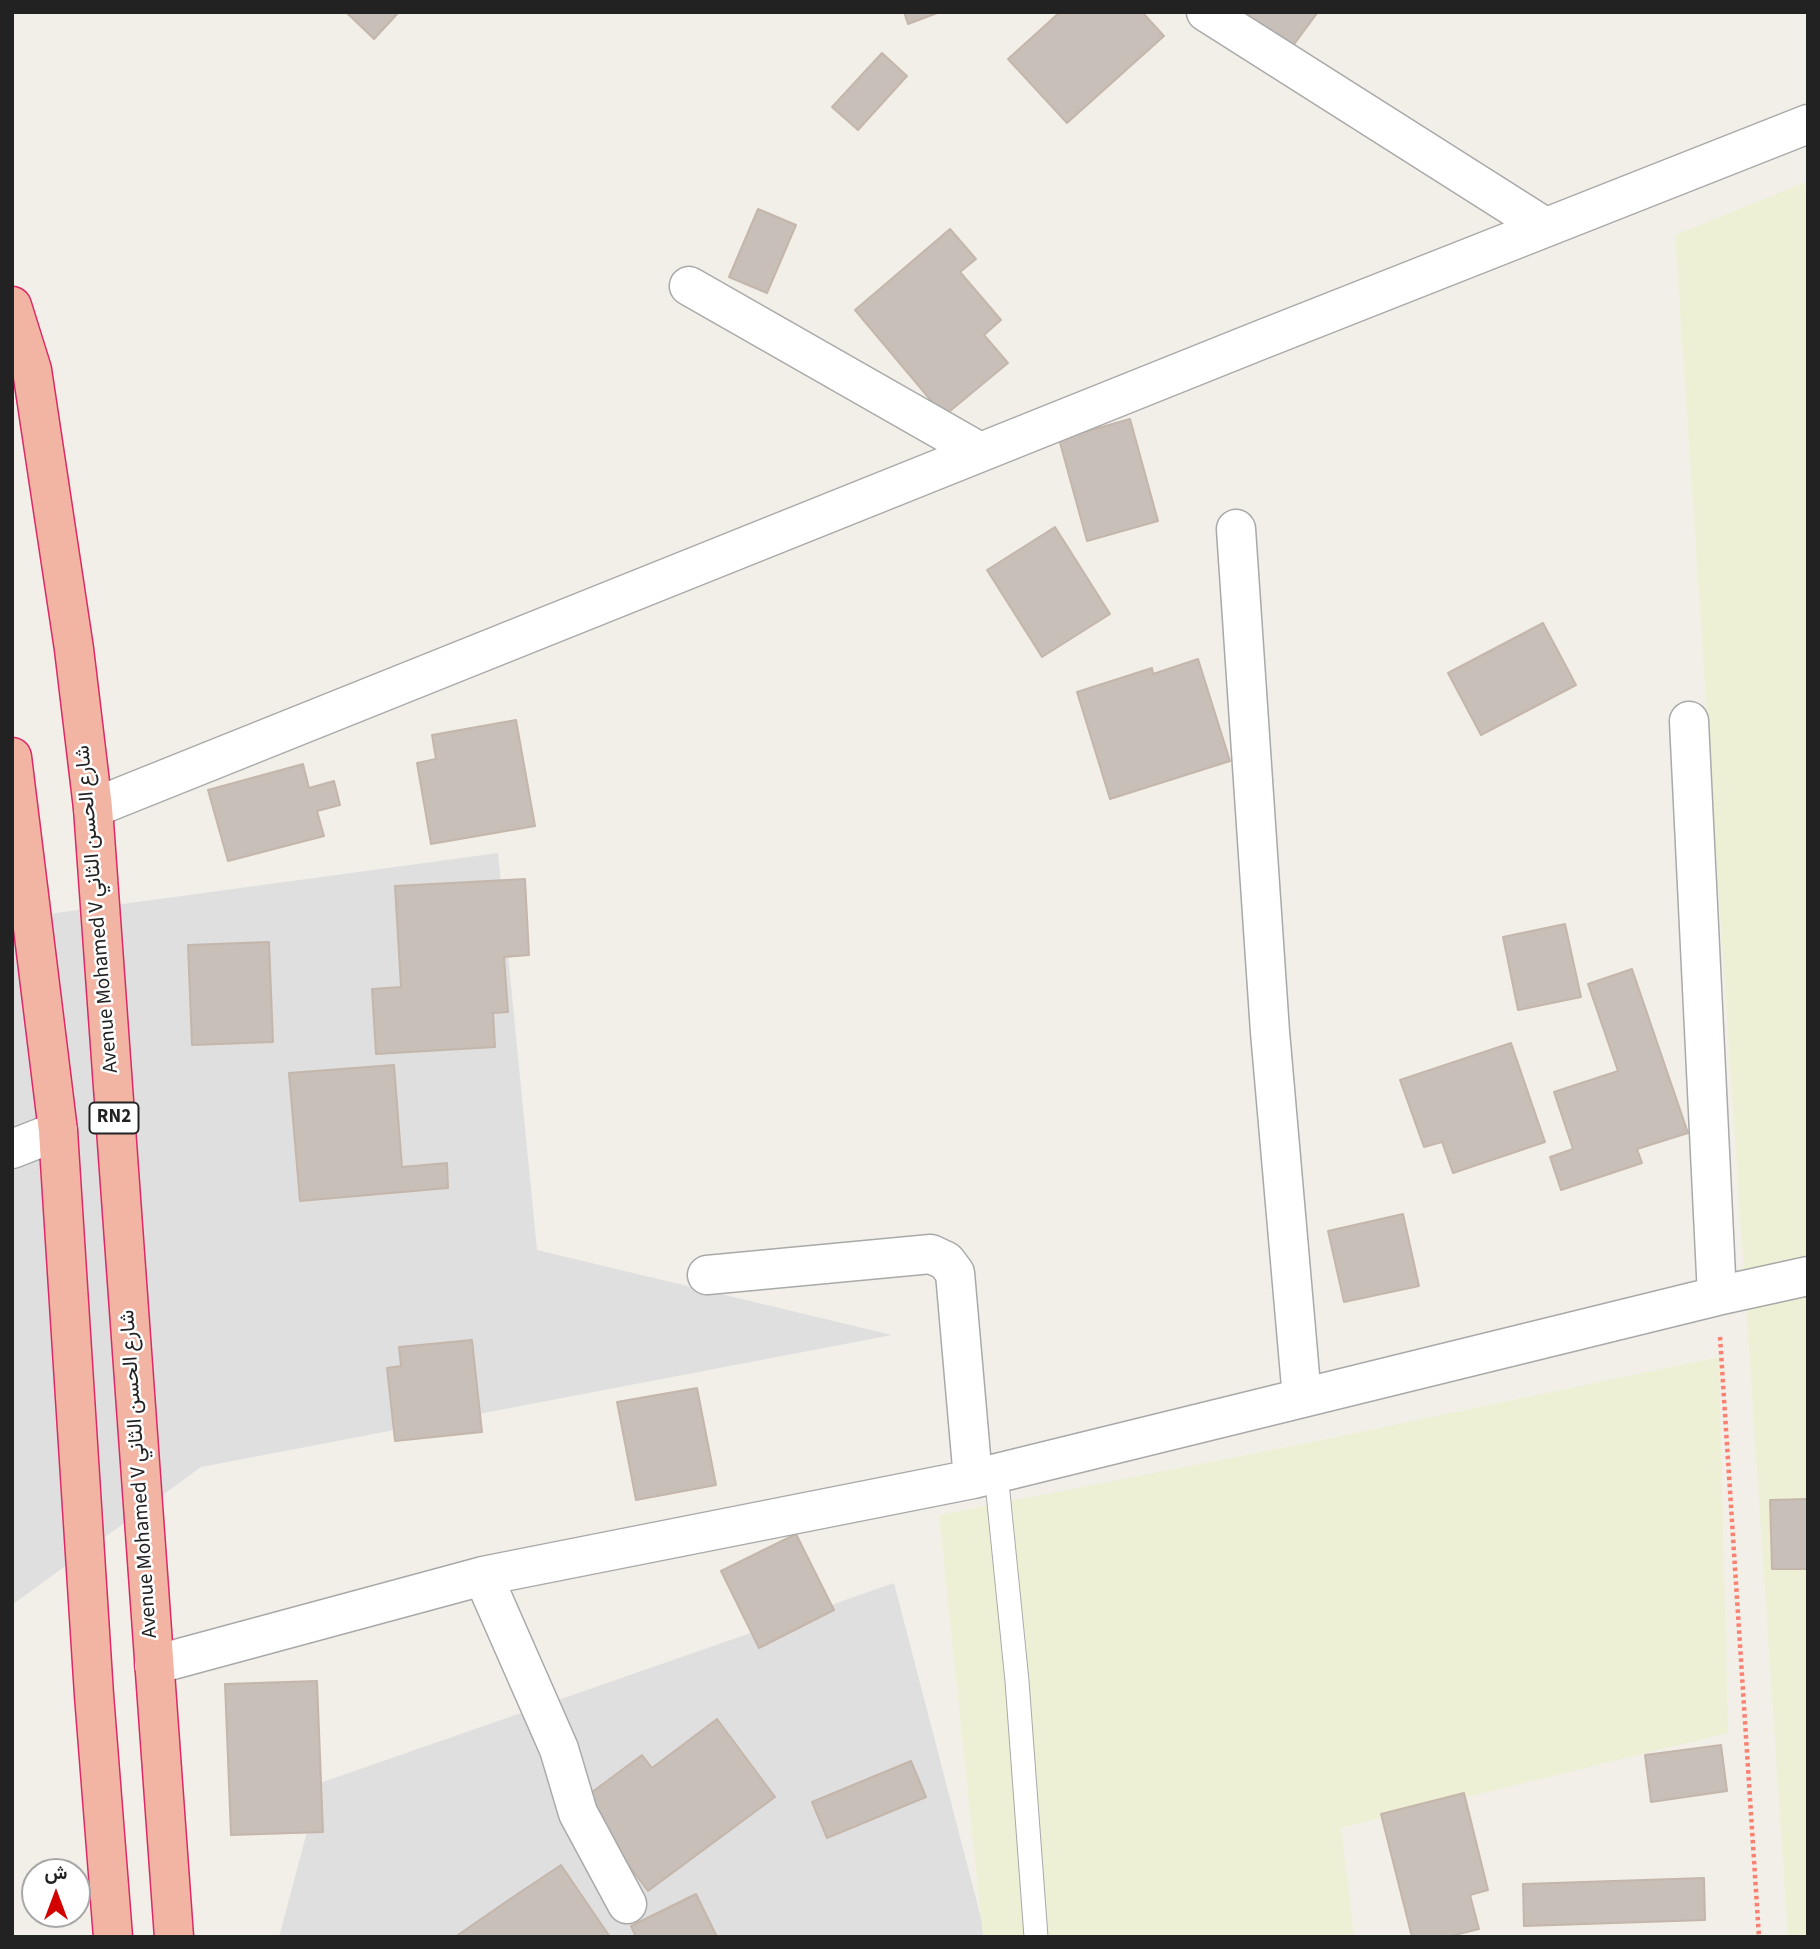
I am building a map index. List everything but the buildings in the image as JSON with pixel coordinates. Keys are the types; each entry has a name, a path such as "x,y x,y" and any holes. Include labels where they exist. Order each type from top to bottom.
{"highway":[{"name":"Avenue Mohamed V شارع الحسن الثاني","path":"12,306 32,370 74,649 93,808 174,1937"},
{"name":"RN2","path":"12,757 24,935 58,1130 94,1695 113,1937"}],"street":[{"path":"1206,12 1545,227"},
{"path":"93,808 1808,124"},
{"path":"689,286 980,452"},
{"path":"1236,529 1270,1032 1302,1398"},
{"path":"1689,720 1717,1296"},
{"path":"12,1149 58,1130"},
{"path":"707,1275 931,1254 946,1261 955,1273 984,1476"},
{"path":"154,1665 484,1576 984,1476 1808,1276"},
{"path":"484,1576 559,1749 578,1813 627,1904"}],"lane":[{"path":"984,1476 1017,1681 1037,1937"}],"path":[{"path":"1717,1296 1759,1937"}],"shaded area":[{"path":"498,853 537,1250 892,1335 201,1467 12,1605 12,919"},
{"path":"894,1583 986,1937 279,1937 320,1783"}],"green space":[{"path":"1808,181 1808,1937 1788,1937 1675,235"},
{"path":"1719,1357 1728,1733 1341,1828 1354,1937 983,1937 939,1515 1312,1442"}]}
